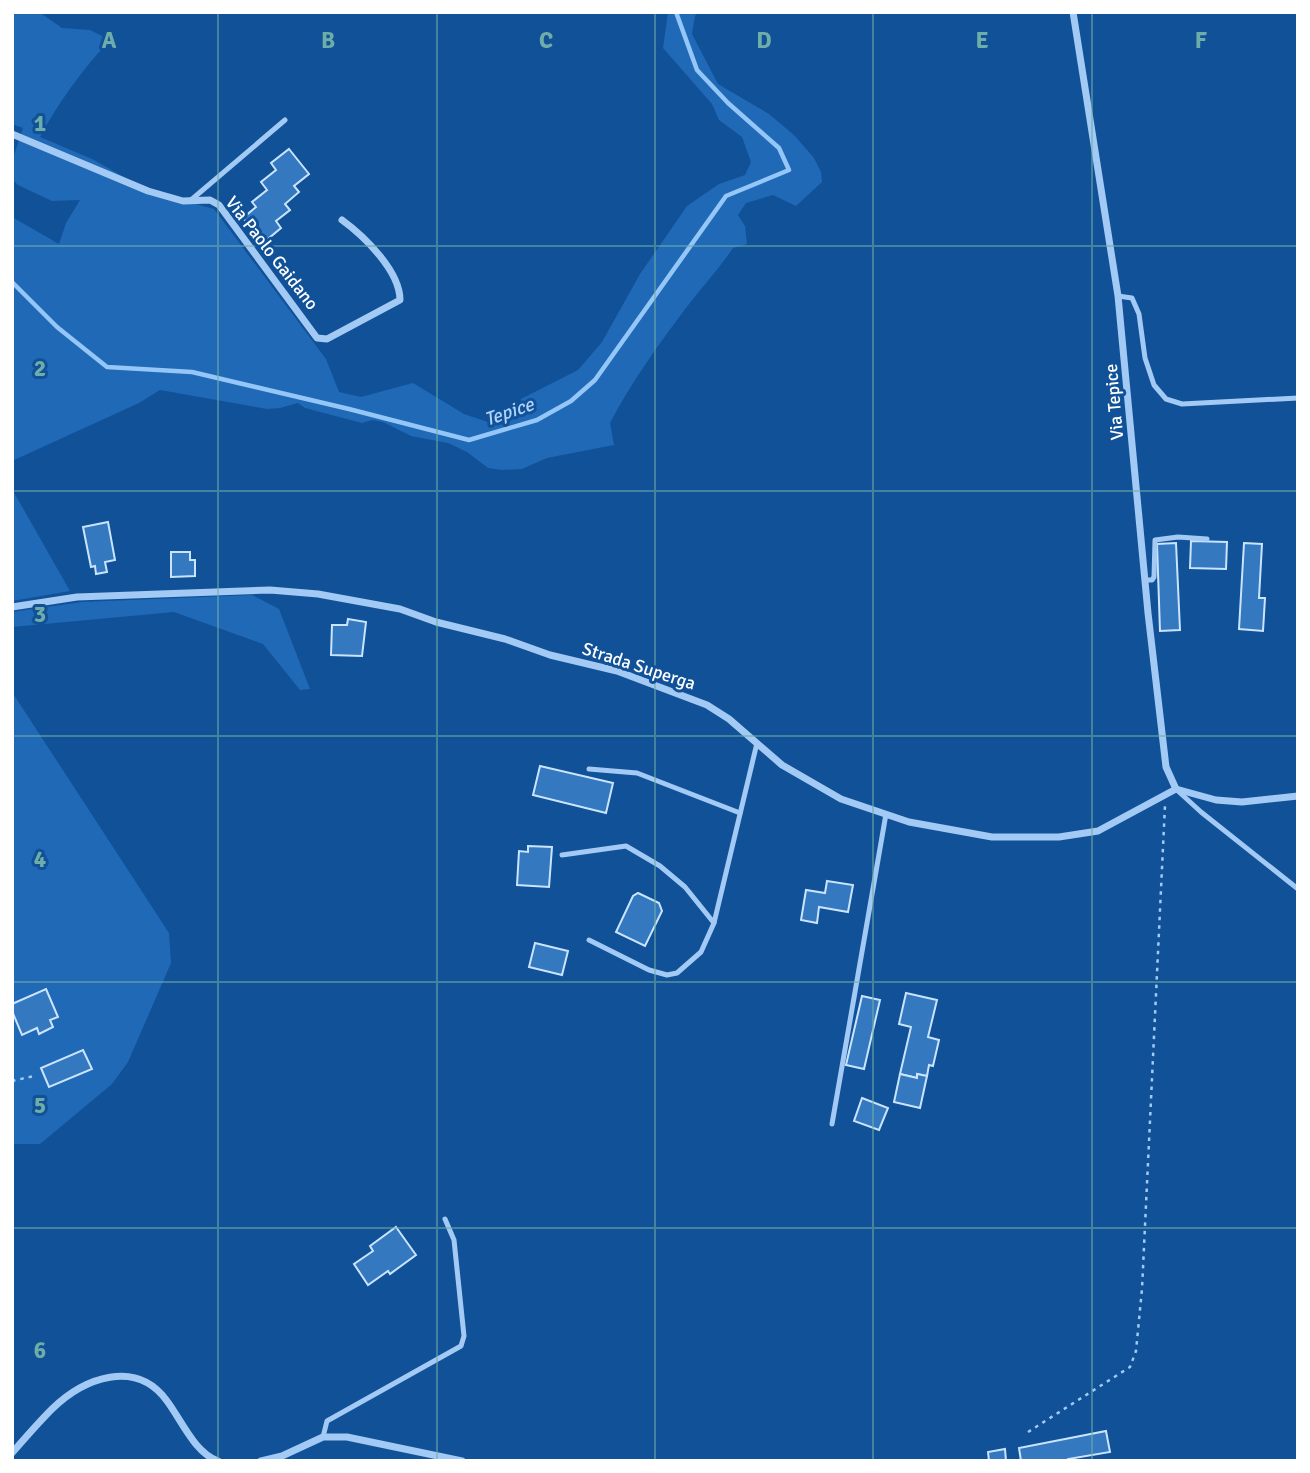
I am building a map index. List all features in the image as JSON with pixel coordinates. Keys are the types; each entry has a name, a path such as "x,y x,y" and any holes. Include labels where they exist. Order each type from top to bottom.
{"street":[{"name":"Via Tepice","path":"1073,12 1118,296 1166,767 1176,789"},
{"name":"Via Paolo Gaidano","path":"12,134 149,191 191,201 210,201 219,205 317,338 327,339 400,300 400,286 364,236 342,220"},
{"name":"Strada Superga","path":"12,607 77,597 270,590 318,594 400,610 505,639 550,655 617,671 707,705 729,719 782,765 841,799 909,822 992,837 1059,837 1098,831 1176,789"},
{"path":"1176,789 1216,800 1242,802 1298,796"},
{"path":"12,1453 53,1408 77,1390 96,1380 117,1375 136,1377 152,1384 209,1458 218,1461"},
{"path":"261,1461 282,1456 323,1437 347,1437 462,1461"}],"lane":[{"path":"191,201 285,120"},
{"path":"1118,296 1132,298 1139,314 1145,358 1154,386 1166,399 1182,404 1298,398"},
{"path":"1145,580 1152,580 1154,577 1155,540 1178,537 1207,539"},
{"path":"589,940 649,970 667,975 677,973 701,952 714,923 757,743"},
{"path":"589,769 637,773 740,813"},
{"path":"1176,789 1298,889"},
{"path":"832,1124 886,814"},
{"path":"562,855 626,846 660,866 685,887 714,923"},
{"path":"323,1437 327,1421 461,1346 464,1336 454,1240 445,1219"}],"path":[{"path":"1028,1432 1130,1367 1136,1351 1142,1289 1166,794"},
{"path":"12,1081 34,1076"}],"shaded area":[{"path":"12,12 39,12 62,28 90,30 110,40 72,86 40,137 92,159 149,191 214,209 326,359 339,392 361,397 413,383 464,414 491,423 520,415 521,399 578,370 602,342 640,274 687,206 719,184 745,175 751,162 742,137 719,120 712,104 663,48 668,12 698,12 692,34 718,84 769,114 794,135 814,158 821,172 822,182 796,206 773,195 746,203 738,215 745,226 747,244 733,248 645,364 610,423 614,445 547,458 522,469 502,470 488,468 467,452 448,443 411,436 383,422 372,420 362,423 305,408 298,403 267,409 160,390 139,403 12,461 12,217 59,244 66,223 80,200 52,201 18,185 12,179 12,161 23,128 12,124"},
{"path":"12,489 70,591 12,601"},
{"path":"252,595 279,609 310,689 300,690 263,644 174,612 12,627 12,612 82,602"},
{"path":"12,692 169,933 171,963 128,1062 112,1084 40,1144 12,1144"}],"building":[{"path":"289,149 309,174 294,186 299,192 285,204 290,210 276,221 281,228 263,243 243,218 256,207 252,202 267,190 261,182 276,170 271,163"},
{"path":"108,522 115,560 105,562 107,572 96,574 95,566 91,567 83,527"},
{"path":"1191,541 1227,542 1226,569 1190,568"},
{"path":"1176,543 1180,630 1160,631 1157,544"},
{"path":"1244,543 1262,544 1259,598 1265,598 1263,631 1239,629"},
{"path":"171,552 190,552 190,560 195,560 195,576 171,577"},
{"path":"348,619 366,622 362,656 331,655 332,625 347,625"},
{"path":"540,766 613,783 606,813 533,795"},
{"path":"528,846 552,847 549,887 517,885 519,851 528,852"},
{"path":"827,881 853,885 848,912 819,907 817,923 801,920 806,890 825,893"},
{"path":"638,893 659,903 662,911 645,946 616,932 633,896"},
{"path":"535,943 568,951 562,975 529,967"},
{"path":"46,989 58,1017 50,1020 53,1027 39,1034 37,1028 22,1035 12,1011 12,1004"},
{"path":"906,993 937,1000 928,1037 939,1040 933,1066 929,1065 927,1076 917,1074 917,1078 900,1074 911,1027 899,1024"},
{"path":"862,996 880,1000 864,1069 846,1065"},
{"path":"83,1050 92,1069 49,1087 41,1068"},
{"path":"900,1074 917,1078 917,1074 927,1076 920,1108 894,1102"},
{"path":"862,1098 888,1108 879,1130 854,1121"},
{"path":"396,1227 416,1255 390,1274 388,1271 368,1285 354,1264 373,1251 370,1246"},
{"path":"1106,1431 1110,1452 1068,1461 1021,1461 1019,1448"},
{"path":"1005,1449 1006,1461 989,1461 988,1452"}],"waterway":[{"name":"Tepice","path":"12,282 57,327 107,367 192,372 469,440 537,420 571,401 595,380 726,196 789,170 779,148 728,103 697,70 676,12"}]}
